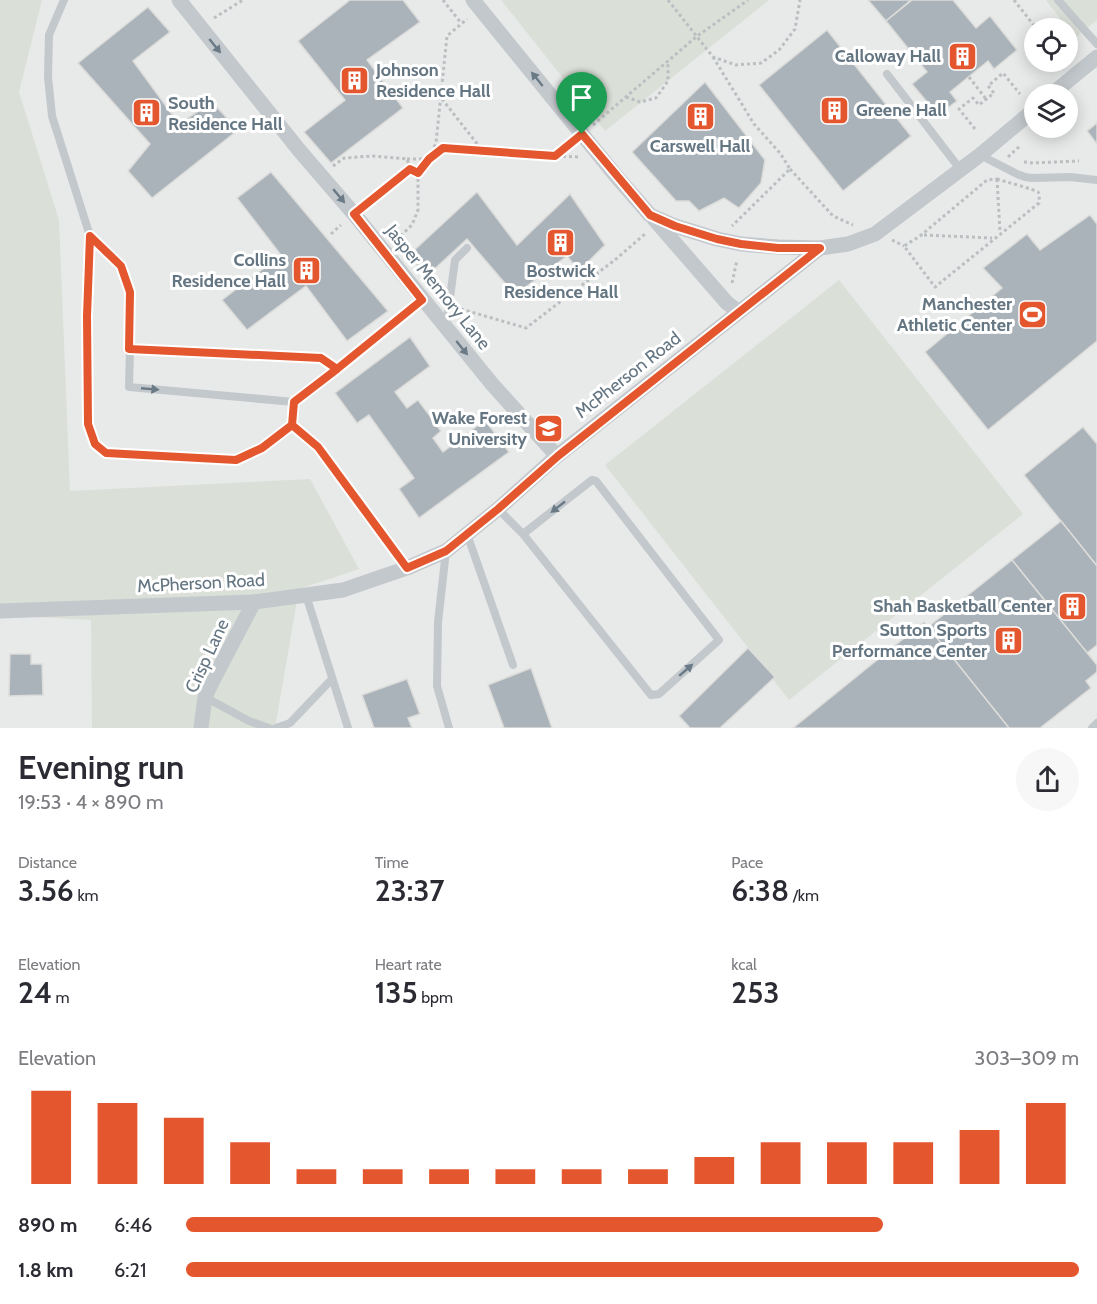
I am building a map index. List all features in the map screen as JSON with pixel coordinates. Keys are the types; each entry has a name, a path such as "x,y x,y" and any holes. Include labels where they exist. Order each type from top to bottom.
{"street":[{"name":"Jasper Memory Lane","path":"179,0 422,300 492,384 558,456"},
{"path":"477,4 582,134 733,307"},
{"path":"1064,84 1097,57"},
{"name":"McPherson Road","path":"0,611 254,602 343,590 407,568 446,551 733,307 820,248 848,244 875,234 980,155 1024,118"},
{"path":"654,219 717,239 741,244 778,248 820,248"},
{"name":"Crisp Lane","path":"201,728 205,698 254,602"}],"lane":[{"path":"64,0 49,35 48,77 52,116 90,236 87,392 88,424 95,444 106,453 236,460 262,448 292,425 294,402"},
{"path":"1058,0 1097,44"},
{"path":"888,74 960,169"},
{"path":"980,155 1002,168 1032,178 1070,177 1097,180"},
{"path":"90,236 121,266 130,292 129,387 294,402 422,300"},
{"path":"446,328 455,260 467,248"},
{"path":"129,349 321,358 337,369"},
{"path":"292,425 318,447 407,568"},
{"path":"498,509 523,534 651,695 658,694 719,640 596,481 592,480 523,534"},
{"path":"467,534 513,665"},
{"path":"446,551 438,622 437,686 449,728"},
{"path":"306,595 348,728"},
{"path":"276,728 290,723 332,679"},
{"path":"205,698 249,721 269,728"},
{"path":"1092,728 1097,723"}],"path":[{"path":"211,20 243,0"},
{"path":"443,0 461,23"},
{"path":"668,0 713,57 754,124 780,153 790,169 833,216 904,246 935,286 1039,203 1038,192 997,179 987,180 922,235 904,246"},
{"path":"391,246 412,225 417,210 418,173 429,159 443,148 555,156 696,37 748,0"},
{"path":"713,57 736,65 761,63 779,50 795,29 800,0"},
{"path":"1014,0 1028,18"},
{"path":"429,159 436,143 447,36 477,4"},
{"path":"626,97 640,102 656,98 668,81 668,61"},
{"path":"975,129 959,109 973,98 979,105 987,99 994,93 988,86 1004,73 1020,94"},
{"path":"969,77 987,99"},
{"path":"441,97 482,150"},
{"path":"1000,233 997,179 1009,155 1024,141"},
{"path":"1009,155 1015,158"},
{"path":"331,168 344,158 372,156 429,159"},
{"path":"407,159 410,169 418,173"},
{"path":"1020,161 1033,163 1079,161"},
{"path":"331,234 410,169"},
{"path":"732,226 790,169"},
{"path":"449,306 526,328 616,260 654,219"},
{"path":"922,235 993,238"},
{"path":"733,307 741,244"}],"shaded area":[{"name":"Wake Forest University","path":"0,0 1097,0 1097,728 0,728"},
{"path":"0,0 42,0 19,92 59,220 70,491 310,479 359,569 299,589 275,728 92,728 91,620 0,615"},
{"path":"501,0 769,0 605,131"},
{"path":"1046,0 1097,0 1097,20 1078,36 1078,18 1060,18"},
{"path":"839,280 1023,514 789,700 605,465"}],"building":[{"name":"Johnson Residence Hall","path":"350,0 403,0 420,22 367,60 403,108 331,163 304,132 345,100 298,41"},
{"path":"868,0 911,0 886,21"},
{"name":"Calloway Hall","path":"912,0 953,0 976,28 990,16 1017,50 994,69 988,61 950,92 957,101 938,115 912,84 927,72 886,21"},
{"name":"South Residence Hall","path":"148,7 170,32 133,61 179,124 212,102 238,130 152,198 128,171 150,144 78,63"},
{"name":"Greene Hall","path":"827,30 911,136 843,191 759,85"},
{"name":"Carswell Hall","path":"705,82 765,160 761,183 739,208 724,198 699,211 689,201 676,201 632,152"},
{"path":"1097,123 1097,144 1087,131"},
{"name":"Collins Residence Hall","path":"271,172 388,311 347,341 306,286 247,330 222,300 281,255 237,198"},
{"name":"Bostwick Residence Hall","path":"477,192 517,245 570,194 605,245 579,271 567,256 515,295 467,239 426,277 409,255"},
{"name":"Manchester Athletic Center","path":"1090,215 1097,224 1097,341 988,430 925,352 1002,288 983,268 1027,234 1040,250"},
{"path":"410,337 430,366 395,392 407,408 418,400 441,431 433,438 443,452 485,420 509,452 419,518 399,489 414,478 369,415 357,423 335,393"},
{"path":"1083,427 1097,444 1097,566 1024,475"},
{"name":"Shah Basketball Center","path":"1061,521 1097,566 1097,645 1087,653 1012,560"},
{"name":"Sutton Sports Performance Center","path":"1012,560 1097,665 1097,672 1086,681 1091,688 1040,728 1009,728 928,627"},
{"path":"924,622 1009,728 793,728"},
{"path":"748,648 775,677 720,728 690,728 679,716"},
{"path":"10,654 31,654 31,664 42,664 43,695 9,696"},
{"path":"531,668 552,728 504,728 488,685"},
{"path":"407,679 420,714 408,718 412,728 374,728 362,695"}],"place":[{"name":"Calloway Hall","path":"962,56"},
{"name":"Johnson Residence Hall","path":"355,80"},
{"name":"Greene Hall","path":"835,110"},
{"name":"South Residence Hall","path":"147,113"},
{"name":"Carswell Hall","path":"700,117"},
{"name":"Bostwick Residence Hall","path":"561,242"},
{"name":"Collins Residence Hall","path":"307,270"},
{"name":"Manchester Athletic Center","path":"1033,314"},
{"name":"Wake Forest University","path":"548,428"},
{"name":"Shah Basketball Center","path":"1073,606"},
{"name":"Sutton Sports Performance Center","path":"1008,640"}],"route":[{"path":"582,134 555,156 443,148 429,159 418,173 410,169 354,214 422,300 337,369 294,402 292,425 262,448 236,460 106,453 95,444 88,424 87,392 90,236 121,266 130,292 129,349 321,358 337,369 294,402 292,425 318,447 407,568 446,551 558,456 820,248 778,248 741,244 675,226 650,215 582,134"}]}
